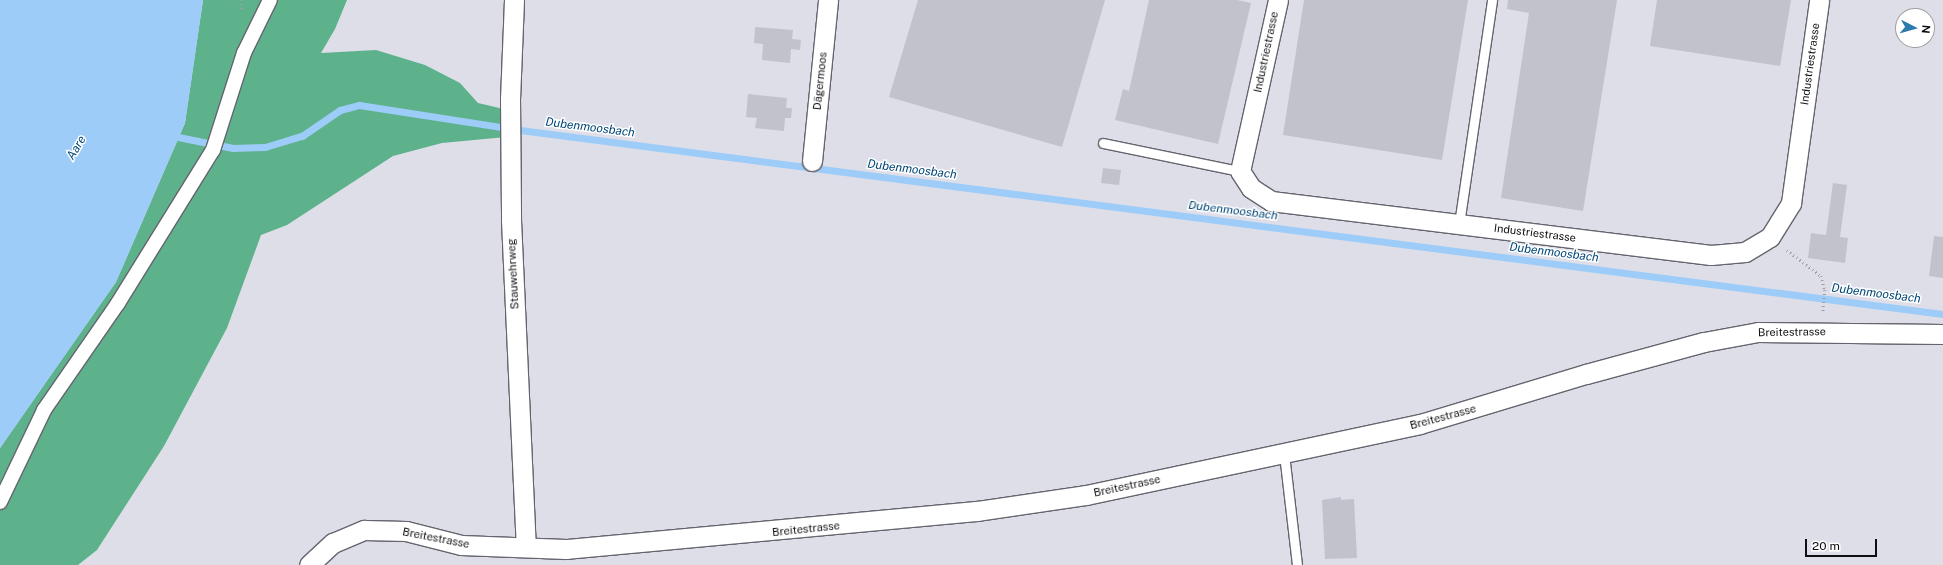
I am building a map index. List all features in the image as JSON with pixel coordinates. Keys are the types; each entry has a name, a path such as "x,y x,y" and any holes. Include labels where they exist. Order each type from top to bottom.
{"street":[{"path":"0,502 44,410 118,303 213,150 220,136 244,53 270,0"},
{"name":"Stauwehrweg","path":"514,0 510,98 511,220 526,547"},
{"name":"Dägermoos","path":"812,161 828,0"},
{"name":"Industriestrasse","path":"1278,0 1240,171 1251,188 1271,201 1710,255 1745,252 1770,237 1791,203 1819,0"},
{"name":"Breitestrasse","path":"309,565 333,543 364,530 406,531 461,545 566,549 616,546 976,512 1086,495 1420,424 1594,372 1704,342 1758,332 1943,334"}],"lane":[{"path":"1459,224 1492,0"},
{"path":"1103,143 1240,171"},
{"path":"1284,454 1297,565"}],"path":[{"path":"1770,237 1821,276 1825,290 1824,309"}],"green space":[{"path":"203,0 347,0 335,29 321,53 376,50 425,65 460,83 478,103 508,110 506,137 442,143 393,156 287,225 261,235 227,328 164,446 97,550 78,565 0,565 0,448 116,282 185,123"}],"water":[{"name":"Aare","path":"0,0 203,0 185,123 116,282 0,448"}],"building":[{"path":"918,0 1105,0 1062,147 889,97"},
{"path":"1149,0 1237,0 1251,3 1218,144 1115,120 1123,89 1129,91"},
{"path":"1304,0 1468,0 1442,160 1283,135"},
{"path":"1508,0 1617,0 1583,211 1501,198 1529,13 1507,9"},
{"path":"1657,0 1791,0 1780,66 1650,46"},
{"path":"755,27 793,30 792,39 801,40 800,50 791,49 790,63 762,60 763,44 754,43"},
{"path":"748,94 787,98 786,108 792,108 791,118 785,118 784,131 755,128 757,118 746,117"},
{"path":"1103,168 1121,170 1119,185 1101,183"},
{"path":"1833,183 1847,185 1840,237 1848,238 1845,263 1808,258 1811,233 1826,235"},
{"path":"1934,236 1943,237 1943,278 1929,276"},
{"path":"1341,497 1341,500 1354,499 1357,558 1325,559 1322,500"}],"waterway":[{"name":"Dubenmoosbach","path":"178,137 233,148 265,147 302,136 340,110 359,105 508,128"},
{"name":"Dubenmoosbach","path":"520,130 1943,314"}]}
